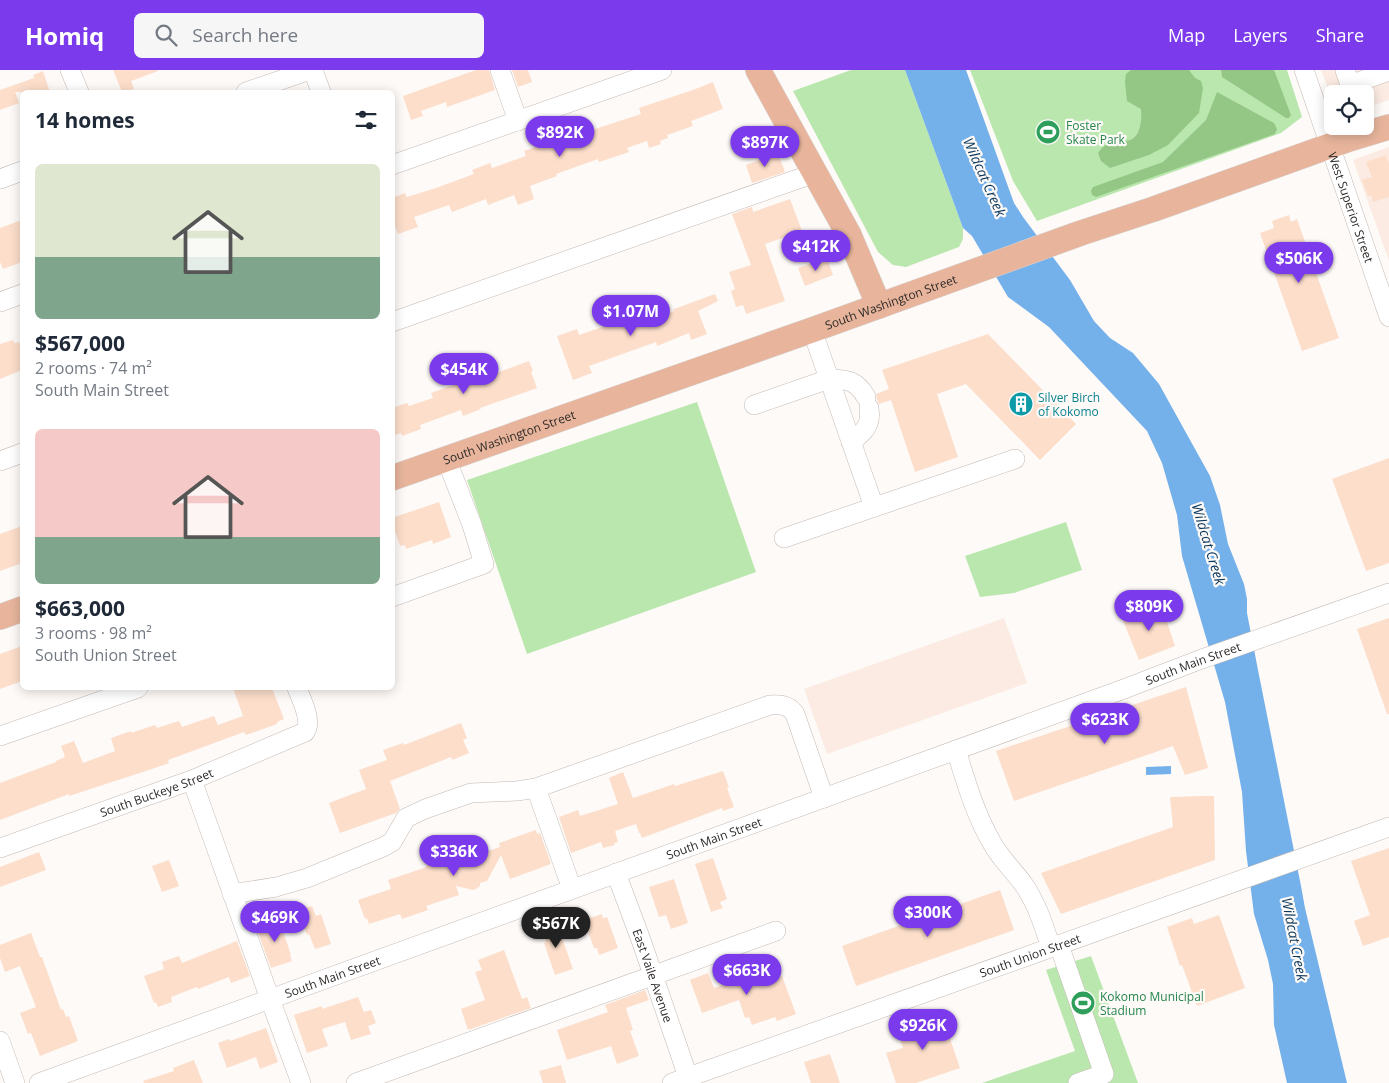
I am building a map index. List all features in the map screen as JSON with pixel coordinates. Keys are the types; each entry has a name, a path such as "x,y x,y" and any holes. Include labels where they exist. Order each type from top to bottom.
{"main road":[{"path":"758,70 849,235 880,306"},
{"name":"South Washington Street","path":"395,477 1081,233 1389,126"},
{"path":"0,617 20,610"}],"street":[{"path":"70,70 78,90"},
{"path":"252,90 312,70 321,90"},
{"path":"500,70 518,122"},
{"path":"395,164 662,70"},
{"name":"West Superior Street","path":"1304,70 1389,317"},
{"path":"1345,70 1350,85 1389,71"},
{"path":"0,179 20,172"},
{"path":"395,321 815,173"},
{"path":"0,302 20,295"},
{"path":"812,330 874,507"},
{"path":"754,405 829,379 842,379 852,382 861,388 867,402 870,417 868,425 851,442"},
{"path":"0,461 20,454"},
{"path":"395,596 484,564 472,524 446,458"},
{"path":"784,538 1015,459"},
{"name":"South Main Street","path":"39,1083 86,1075 270,999 1389,593"},
{"path":"0,736 132,690"},
{"name":"South Buckeye Street","path":"0,848 192,780 305,732 309,727 308,720 298,690"},
{"path":"232,894 276,887 307,878 384,847 392,842 406,818 425,809 471,793 517,791 536,788 770,705 778,704 792,709 795,714 824,798"},
{"path":"956,750 982,825 993,846 1025,887 1040,916 1053,948 1091,1078"},
{"path":"192,780 301,1083"},
{"path":"536,788 572,889"},
{"name":"South Union Street","path":"680,1080 1389,828"},
{"name":"East Vaile Avenue","path":"616,874 652,975 680,1080"},
{"path":"356,1083 776,931"},
{"path":"0,1041 15,1083"}],"shaded area":[{"path":"1321,70 1389,70 1389,100 1374,105 1374,85 1327,85"},
{"path":"1389,147 1389,261 1353,160"},
{"path":"1004,618 1027,683 827,754 804,689"}],"green space":[{"path":"851,70 905,70 963,228 963,239 959,247 906,267 893,265 878,252 793,91"},
{"path":"970,70 1287,70 1302,117 1281,133 1037,221 1013,181"},
{"path":"1131,70 1189,70 1195,78 1201,81 1203,88 1199,113 1168,145 1149,155 1110,168 1101,161 1098,153 1109,143 1131,140 1140,129 1141,109 1127,101 1126,74"},
{"path":"1221,70 1274,70 1291,115 1289,118 1286,118 1222,77"},
{"path":"1217,92 1274,123 1277,129 1275,134 1096,197 1092,195 1093,187 1163,162 1206,120"},
{"path":"697,402 756,572 527,654 467,480"},
{"path":"1066,522 1082,570 1014,593 980,597 965,556"},
{"name":"Kokomo Municipal Stadium","path":"1091,956 1138,1083 982,1083 1075,1051 1046,970"}],"water":[{"name":"Wildcat Creek","path":"905,70 966,70 1014,203 1070,280 1094,321 1110,338 1133,353 1159,384 1210,476 1220,505 1228,544 1244,584 1247,613 1305,908 1347,1083 1287,1083 1274,1025 1273,984 1254,914 1246,851 1242,792 1225,702 1182,556 1177,515 1162,463 1147,431 1049,327 1008,297 972,236 963,228"},
{"path":"1171,766 1171,774 1146,775 1146,767"}],"building":[{"path":"113,70 158,70 131,81 134,89 121,90"},
{"path":"476,70 489,70 495,90 447,107 446,102 421,111 423,116 411,120 403,96"},
{"path":"512,70 528,70 532,82 518,87"},
{"path":"43,71 49,90 20,90 20,92 15,92 19,103 0,110 0,90 34,78 33,75"},
{"path":"713,82 723,109 691,121 693,126 667,135 668,138 660,141 661,144 649,148 647,141 627,148 629,152 599,162 598,159 556,174 557,176 530,186 534,199 518,205 514,195 488,205 486,199 452,212 449,205 414,217 418,227 398,234 395,226 395,197 405,193 407,197 436,188 474,174 472,170 490,163 492,168 526,156 524,151 569,135 570,140 593,132 592,130 641,114 639,108"},
{"path":"778,153 785,172 752,183 746,165"},
{"path":"1386,155 1389,164 1389,197 1373,202 1371,195 1368,196 1362,180 1372,177 1366,162"},
{"path":"790,199 802,231 765,244 785,301 746,314 743,305 736,307 731,291 735,289 729,272 751,265 732,214 752,207 753,212"},
{"path":"1289,215 1291,222 1297,219 1339,338 1302,351 1260,233 1274,228 1272,221"},
{"path":"20,221 20,263 3,269 0,262 0,228"},
{"path":"827,258 833,275 805,286 798,268"},
{"path":"715,294 718,301 698,311 707,334 691,340 689,333 657,346 656,342 589,366 592,373 573,380 557,336 577,329 579,335 632,317 635,326 674,311 673,309"},
{"name":"Silver Birch of Kokomo","path":"988,334 1076,424 1040,460 966,384 937,394 958,457 915,472 891,400 879,404 877,400 876,394 889,389 882,370"},
{"path":"13,340 14,343 19,342 20,371 0,379 0,344"},
{"path":"467,354 477,380 529,361 537,388 463,416 461,410 420,425 421,429 402,436 401,433 395,435 395,407 407,403 409,406 433,398 431,393 459,383 451,360"},
{"path":"1389,458 1389,563 1366,571 1332,479"},
{"path":"439,502 451,537 433,544 432,540 406,549 405,545 400,546 395,531 395,517"},
{"path":"20,527 20,564 0,571 0,534"},
{"path":"1161,604 1175,646 1139,660 1122,618"},
{"path":"1389,618 1389,714 1387,714 1357,629"},
{"path":"20,647 20,682 0,689 0,654"},
{"path":"1186,687 1208,768 1185,775 1173,746 1014,801 996,751"},
{"path":"234,690 273,690 284,719 277,722 277,724 246,735 244,732 168,760 169,763 69,796 69,794 0,820 0,783 65,757 61,746 74,741 83,763 115,751 111,738 131,731 131,733 155,725 157,728 179,721 182,727 214,716 218,725 243,716"},
{"path":"461,723 467,738 463,740 469,753 452,760 451,757 390,781 400,809 396,813 340,833 329,803 366,789 359,770 387,760 383,750 403,743 404,745"},
{"path":"723,771 734,807 723,811 722,808 642,838 636,824 615,831 618,842 614,843 615,845 603,848 601,842 571,853 559,817 578,810 580,816 618,804 609,778 623,772 633,798 674,784 675,786"},
{"path":"1214,796 1215,860 1061,914 1041,873 1173,827 1170,797"},
{"path":"536,830 537,834 540,833 551,864 510,879 501,855 487,881 480,883 480,886 476,889 456,886 459,895 426,906 428,910 402,919 400,914 369,924 367,918 365,919 358,900 391,889 388,880 452,857 453,849 471,843 471,846 475,844 479,854 500,847 499,843"},
{"path":"1389,848 1389,937 1363,946 1354,921 1370,915 1351,861"},
{"path":"39,852 46,870 0,887 0,867"},
{"path":"713,858 727,899 720,902 723,908 711,912 695,864"},
{"path":"169,860 179,886 162,892 152,866"},
{"path":"674,879 688,923 671,929 666,915 659,917 649,887"},
{"path":"1000,890 1014,930 856,986 842,946"},
{"path":"312,906 316,916 321,914 331,944 315,949 309,934 307,935 298,910"},
{"path":"602,914 603,918 607,917 618,948 599,955 597,948 594,948 584,920"},
{"path":"1219,915 1245,988 1197,1006 1182,965 1180,966 1167,927 1192,918 1194,924"},
{"path":"279,919 292,961 271,968 256,927"},
{"path":"556,921 573,969 555,975 544,943 546,942 541,926"},
{"path":"31,933 40,957 42,957 61,1010 63,1009 66,1017 69,1016 78,1041 40,1056 31,1033 28,1034 20,1013 36,1007 20,966 5,972 0,958 0,945"},
{"path":"237,941 250,976 231,983 229,977 198,989 197,987 171,997 172,1002 158,1007 156,1002 154,1003 144,976 164,969 162,962 179,956 182,963"},
{"path":"504,950 522,999 527,997 531,1008 468,1030 461,1009 485,1000 475,972 482,970 478,960"},
{"path":"775,970 778,978 782,976 796,1014 777,1021 775,1017 752,1025 749,1017 745,1018 739,1000 702,1013 690,980 708,973 714,988"},
{"path":"645,990 649,1000 626,1008 633,1030 630,1031 639,1056 617,1064 611,1046 567,1060 557,1030 608,1012 605,1005"},
{"path":"358,997 364,1012 371,1010 376,1023 368,1026 371,1034 351,1040 345,1022 322,1029 328,1046 307,1053 294,1015 322,1006 322,1009"},
{"path":"941,1012 960,1068 916,1083 896,1083 886,1053 903,1048 899,1036 902,1035 899,1027"},
{"path":"266,1028 278,1062 260,1069 256,1057 227,1068 218,1043 229,1039 230,1041"},
{"path":"830,1054 840,1083 811,1083 804,1062"},
{"path":"194,1060 203,1083 144,1083 143,1081 174,1071 173,1068"},
{"path":"561,1065 566,1083 543,1083 539,1071"}],"place":[{"name":"Foster Skate Park","path":"1048,132"},
{"name":"Silver Birch of Kokomo","path":"1021,404"},
{"name":"Kokomo Municipal Stadium","path":"1083,1003"}]}
